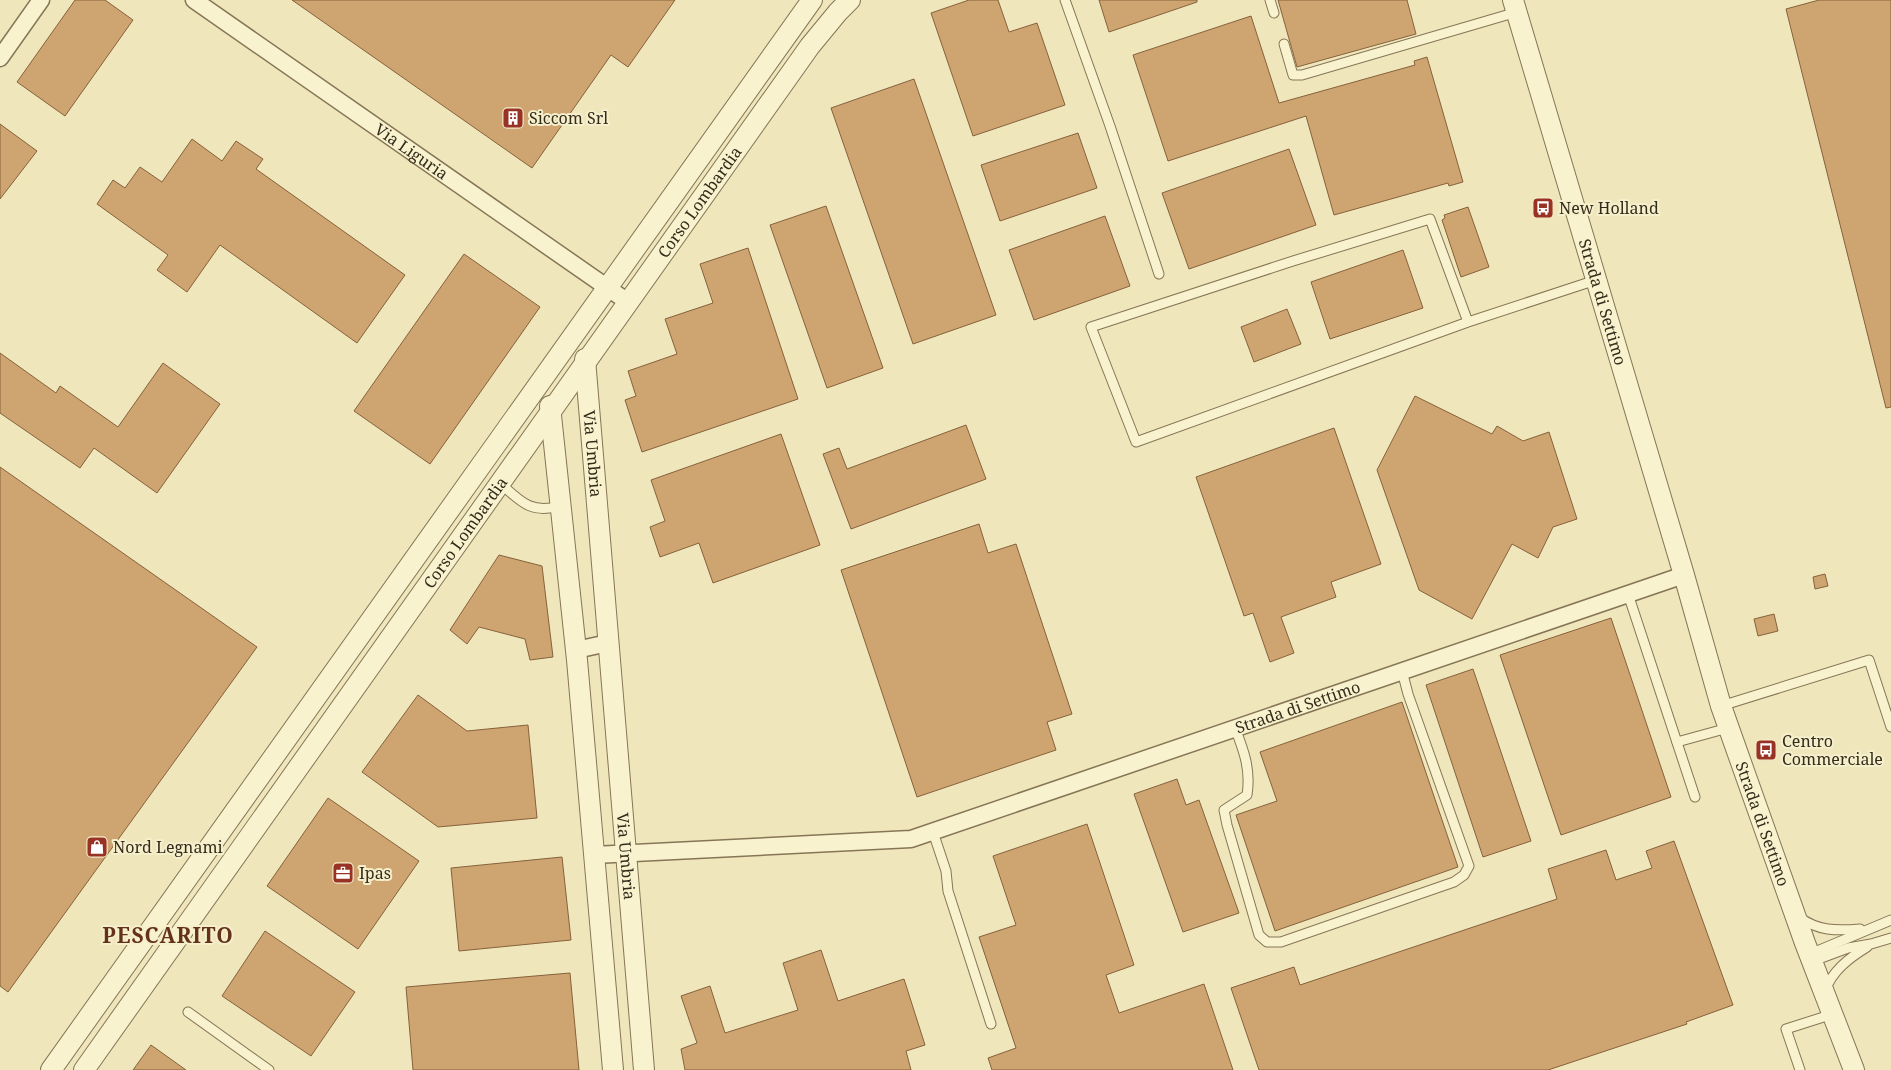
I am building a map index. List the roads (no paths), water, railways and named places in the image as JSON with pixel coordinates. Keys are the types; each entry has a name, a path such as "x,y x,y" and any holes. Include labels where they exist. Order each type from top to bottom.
{"street":[{"path":"0,58 41,0"},
{"name":"Via Liguria","path":"194,0 628,302"},
{"name":"Corso Lombardia","path":"51,1070 812,0"},
{"name":"Corso Lombardia","path":"84,1070 810,46 850,0"},
{"name":"Strada di Settimo","path":"1515,6 1728,728 1794,913 1854,1070"},
{"path":"718,130 740,145"},
{"name":"Via Umbria","path":"581,323 644,1070"},
{"name":"Via Umbria","path":"545,375 576,650 613,1070"},
{"path":"434,530 456,546"},
{"name":"Strada di Settimo","path":"594,855 911,839 1684,575"},
{"path":"576,650 608,643"},
{"path":"177,893 198,909"}],"lane":[{"path":"1065,0 1110,126 1159,274"},
{"path":"1270,0 1274,13"},
{"path":"1284,44 1293,75 1302,75 1515,6"},
{"path":"1468,322 1430,219 1293,261 1091,327 1136,442 1468,322 1596,280"},
{"path":"500,483 529,507 543,510 561,506"},
{"path":"1628,594 1695,797"},
{"path":"1721,706 1869,660 1891,727"},
{"path":"1235,728 1244,751 1249,779 1247,795 1224,810 1227,825 1259,935 1267,942 1281,942 1454,882 1464,875 1469,866 1408,694 1402,671"},
{"path":"1879,694 1891,699"},
{"path":"1677,742 1728,728"},
{"path":"933,832 946,871 948,891 991,1024"},
{"path":"1794,913 1806,922 1821,929 1837,931 1867,928"},
{"path":"1811,958 1867,928 1891,920"},
{"path":"1811,958 1891,938"},
{"path":"1825,993 1831,979 1839,969 1848,960 1871,944"},
{"path":"188,1012 269,1070"},
{"path":"1800,1070 1786,1029 1833,1014"}],"place":[{"name":"Siccom Srl","path":"513,118"},
{"name":"New Holland","path":"1543,208"},
{"name":"Centro Commerciale","path":"1766,750"},
{"name":"Nord Legnami","path":"97,847"},
{"name":"Ipas","path":"343,873"}],"district":[{"name":"PESCARITO","path":"168,935"}]}
